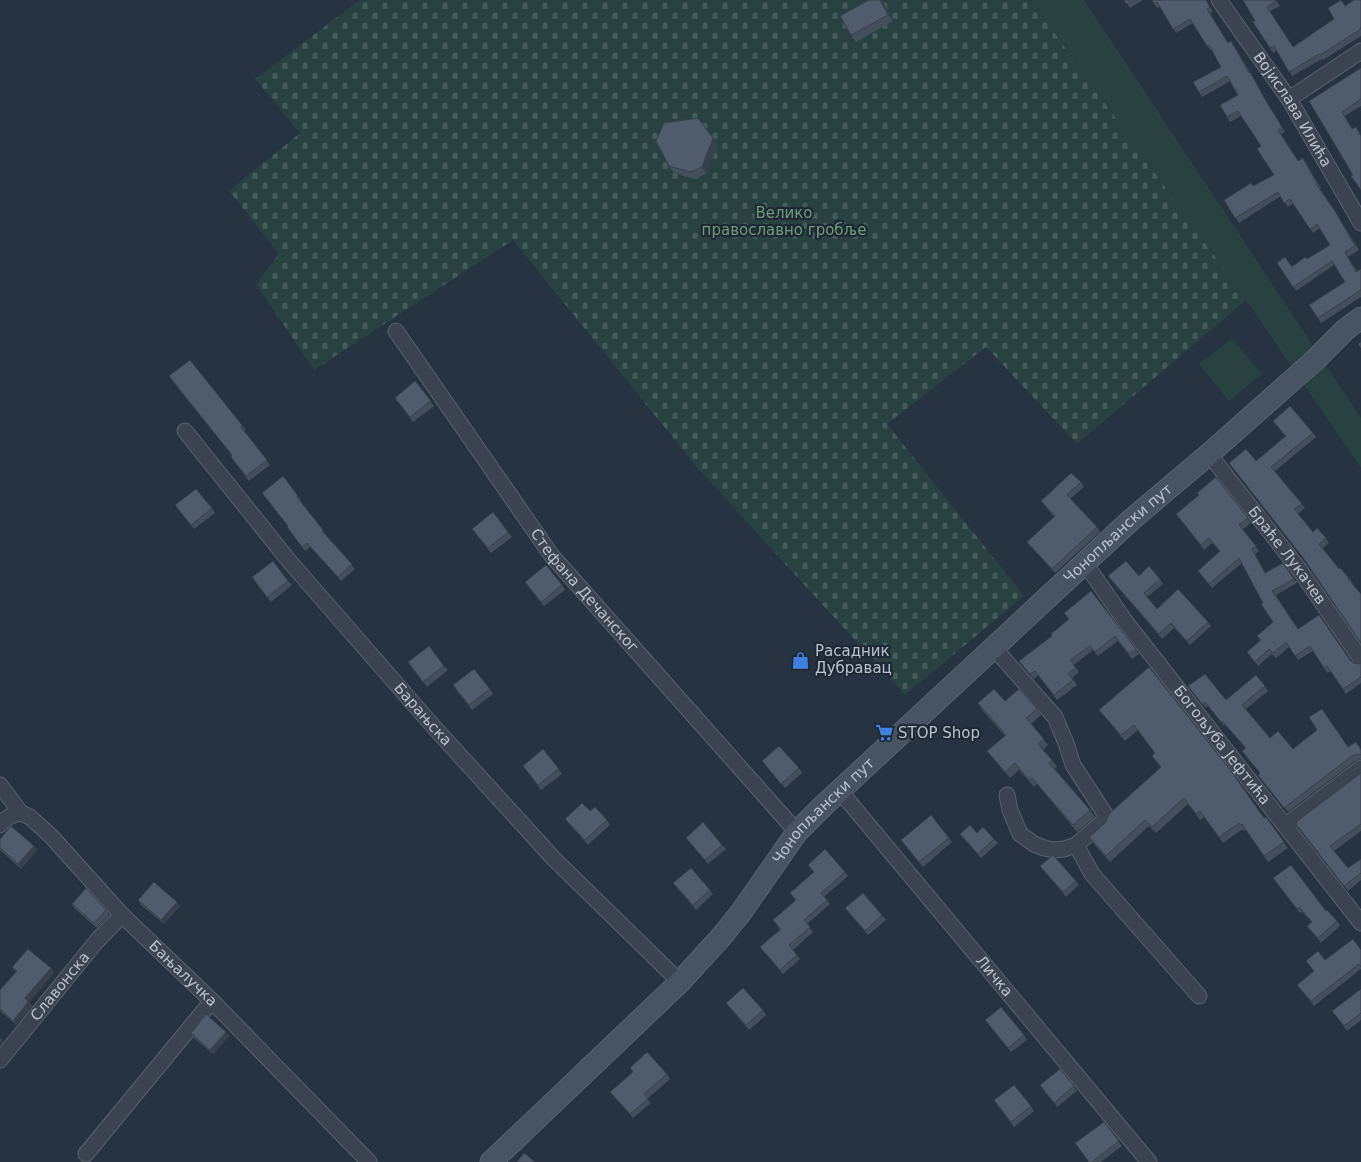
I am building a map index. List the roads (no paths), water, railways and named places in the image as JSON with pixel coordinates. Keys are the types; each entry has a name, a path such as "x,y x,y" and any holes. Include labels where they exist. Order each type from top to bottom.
{"street":[{"name":"Војислава Илића","path":"1219,0 1288,99 1361,223"},
{"path":"1288,99 1361,52"},
{"name":"Чонопљански пут","path":"491,1162 680,982 737,917 797,832 822,807 1131,520 1209,454 1314,361 1346,329 1361,318"},
{"name":"Стефана Дечанског","path":"396,331 552,556 797,832"},
{"name":"Барањска","path":"184,431 290,562 433,726 554,859 680,982"},
{"name":"Браће Лукачев","path":"1209,454 1299,569 1361,659"},
{"name":"Богољуба Јефтића","path":"1085,563 1124,621 1361,924"},
{"path":"994,648 1055,716 1073,765 1105,814 1103,822 1076,845 1054,850 1034,844 1020,834 1010,810 1007,795"},
{"path":"1285,826 1361,768"},
{"name":"Бањалучка","path":"0,786 21,813 30,816 51,836 122,915 212,1001 369,1162"},
{"name":"Личка","path":"840,791 1149,1162"},
{"path":"0,825 11,815 21,813"},
{"path":"1076,845 1092,874 1199,996"},
{"name":"Славонска","path":"0,1060 96,942 122,915"},
{"path":"86,1154 212,1001"}],"place":[{"name":"Расадник Дубравац","path":"801,660"},
{"name":"STOP Shop","path":"884,733"}],"park label":[{"name":"Велико православно гробље","path":"784,222"}]}
